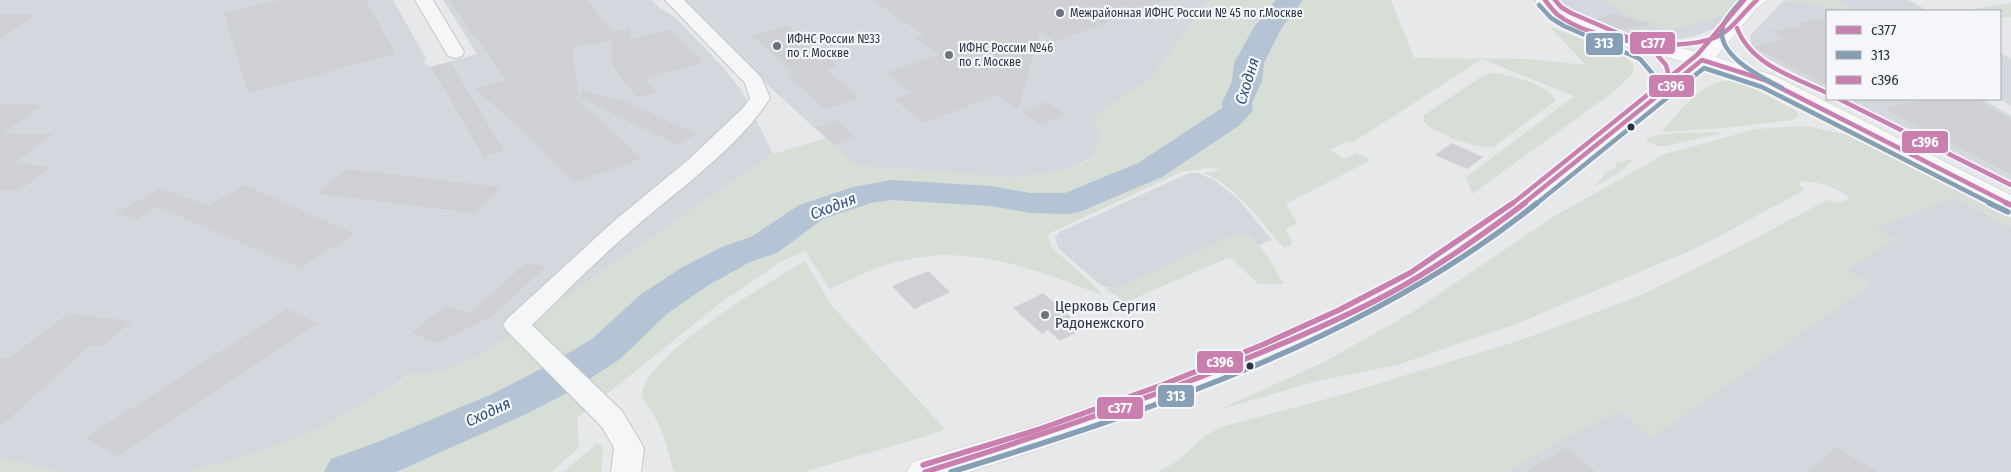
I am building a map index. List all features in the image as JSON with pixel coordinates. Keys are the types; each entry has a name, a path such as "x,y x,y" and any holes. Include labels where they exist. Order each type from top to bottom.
{"main road":[{"path":"1545,0 1556,13 1599,34 1645,53 1659,70 1664,90"},
{"path":"925,472 1039,437 1164,392 1265,352 1342,317 1414,279 1508,216 1702,60 1752,1"},
{"path":"1632,41 1687,44 1713,38 1730,29"},
{"path":"1730,29 1733,44 1742,56 1777,77 2011,193"},
{"path":"1599,34 1702,60 1757,77 2011,205"}],"street":[{"path":"424,0 455,52"},
{"path":"626,472 629,448 612,418 516,325 622,226 696,165 751,112 760,98 754,81 674,0"}],"shaded area":[{"path":"0,0 393,0 427,60 423,62 430,67 477,54 443,0 652,0 660,8 675,17 720,64 742,91 773,154 481,355 445,371 410,375 321,429 248,456 186,472 63,472 0,459"},
{"path":"683,0 1209,0 1151,79 1121,97 1101,136 1093,158 1057,172 1013,178 856,166 760,78"},
{"path":"1209,0 1391,0 1414,58 1529,59 1586,65 1549,26 1625,57 1633,64 1633,73 1612,93 1472,194 1466,177 1574,96 1482,59 1352,143 1347,141 1330,150 1344,159 1356,153 1371,160 1286,204 1297,223 1285,230 1292,241 1291,245 1284,248 1238,196 1216,179 1204,173 1225,169 1208,168 1181,172 1048,234 1051,247 1090,281 1102,295 1054,277 1005,262 955,255 930,256 895,262 867,272 830,289 805,251 782,261 719,304 577,418 579,447 552,472 186,472 248,456 321,429 411,375 445,371 481,355 773,154 827,138 856,166 1013,178 1057,172 1093,159 1101,136 1093,118 1121,97 1151,79"},
{"path":"1554,0 1603,0 1642,21 1663,29 1685,27 1727,13 1720,26 1695,36 1679,39 1652,39 1594,27 1566,13"},
{"path":"1603,0 1742,0 1728,12 1718,17 1678,28 1668,28 1655,27 1640,21"},
{"path":"1786,0 1838,0 1854,10 1838,10 1802,1 1782,2"},
{"path":"1838,0 1908,0 1927,10 1854,10"},
{"path":"1802,1 1838,10 1826,10 1826,89 1753,51 1750,36 1782,2"},
{"path":"2011,3 2011,17 2001,18 2001,10 1967,10"},
{"path":"2001,54 2011,59 2011,106 2001,100"},
{"path":"1492,73 1517,78 1536,85 1551,94 1555,99 1554,102 1495,146 1478,146 1459,141 1440,133 1426,124 1423,119 1424,115 1484,75"},
{"path":"1731,80 1745,84 1796,111 1799,116 1792,120 1723,128 1662,132 1684,106 1701,91 1720,82"},
{"path":"1847,100 1985,100 2011,116 2011,183"},
{"path":"1806,126 1847,135 2011,218 2011,227 1953,197 1874,228 1894,239 1847,270 1870,285 1651,438 1620,411 1568,435 1506,472 1158,472 1179,460 1202,438 1221,427 1338,396 1521,340 1639,296 1741,246 1827,200 1840,203 1850,198 1840,191 1825,185 1804,181 1798,182 1804,190 1701,246 1516,324 1397,365 1317,381 1218,410 1322,363 1411,313 1553,217 1665,154 1756,129"},
{"path":"1723,133 1665,146 1657,146 1647,141 1647,138 1663,134"},
{"path":"1634,159 1619,173 1594,187 1606,173 1615,168 1616,163"},
{"path":"1189,173 1198,173 1214,180 1237,198 1272,240 1259,245 1249,236 1240,233 1119,288 1106,287 1098,283 1058,248 1055,237 1060,232"},
{"path":"1953,197 2011,227 2011,472 1506,472 1568,435 1620,411 1651,437 1870,285 1847,270 1893,239 1874,228"},
{"path":"1240,233 1248,236 1260,247 1271,261 1284,284 1258,284 1230,257 1124,303 1116,295 1108,292 1106,287 1119,288"},
{"path":"805,261 832,306 944,428 943,431 804,472 674,472 660,428 643,398 643,391 650,376 666,358 714,319 766,284"},
{"path":"598,443 603,448 601,472 563,472"},
{"path":"0,459 63,472 0,472"}],"building":[{"path":"280,0 366,0 396,54 248,93 224,13"},
{"path":"450,0 587,0 612,32 630,28 631,39 670,29 703,62 646,79 656,92 637,98 613,67 611,41 572,47 579,97 571,94 642,158 574,183 532,139 474,88 505,80"},
{"path":"872,0 1162,1 1056,42 1040,32 1018,110 997,95 924,123 894,99 913,93 887,73 940,54 915,38 924,35"},
{"path":"1614,14 1654,24 1620,29 1587,21"},
{"path":"0,15 36,15 0,39"},
{"path":"1826,19 1826,84 1754,47 1786,39 1771,31 1803,26 1796,22"},
{"path":"787,26 838,66 826,70 859,97 826,110 788,76 795,73 752,36"},
{"path":"450,62 504,151 484,157 431,67"},
{"path":"583,90 629,103 696,134 678,145 580,98"},
{"path":"1918,100 1978,100 2011,120 2011,174 1884,109"},
{"path":"1047,102 1065,114 1040,125 1022,112"},
{"path":"0,104 42,105 3,133 53,134 13,164 52,166 19,191 0,190"},
{"path":"837,120 856,137 834,145 816,127"},
{"path":"1452,143 1483,157 1467,169 1435,155"},
{"path":"346,169 500,187 476,213 317,194"},
{"path":"244,185 355,234 300,268 158,207 135,220 116,213 161,188 209,206"},
{"path":"527,262 546,267 491,317 437,343 412,333 445,305 470,313"},
{"path":"928,271 950,292 914,309 892,286"},
{"name":"Церковь Сергия Радонежского","path":"1043,293 1072,318 1066,321 1079,331 1060,341 1048,330 1042,334 1013,308"},
{"path":"287,309 318,323 118,456 85,438"},
{"path":"68,314 132,321 103,346 91,345 0,427 0,359 8,359"},
{"path":"1835,447 1878,472 1809,472"},
{"path":"1566,448 1596,472 1525,472"}],"waterway":[{"name":"Сходня","path":"347,472 399,452 507,405 556,380 606,349 654,304 694,277 737,254 764,245 811,212 865,194 891,190 991,196 1030,203 1070,204 1150,170 1229,118 1238,110 1237,103 1247,81 1249,63 1268,27 1290,0"}],"transit line":[{"name":"с377","path":"1545,0 1558,15 1591,31 1612,37 1656,44 1678,44 1714,38 1732,26 1757,0"},
{"name":"с396","path":"1555,0 1561,7 1571,13 1650,47 1666,65 1672,88"},
{"name":"313","path":"1742,0 1723,26 1723,38 1727,48 1742,65 1782,88"},
{"name":"с396","path":"923,465 1037,430 1162,385 1262,345 1339,310 1410,273 1504,210 1697,55 1744,0"},
{"name":"313","path":"1539,5 1551,18 1564,26 1640,59 1652,73 1658,92"},
{"name":"с396","path":"1737,28 1741,40 1761,60 1826,93"},
{"name":"с377","path":"925,472 1038,436 1187,383 1321,327 1392,292 1452,255 1526,202 1702,60 1765,80 2011,205"},
{"name":"313","path":"951,472 1042,444 1168,399 1268,359 1345,324 1418,286 1513,222 1704,68 1762,87 2008,212"},
{"name":"с396","path":"1841,100 2011,185"}],"place":[{"name":"Межрайонная ИФНС России № 45 по г.Москве","path":"1060,13"},
{"name":"ИФНС России №33 по г. Москве","path":"777,46"},
{"name":"ИФНС России №46 по г. Москве","path":"949,55"},
{"name":"Церковь Сергия Радонежского","path":"1045,315"}]}
